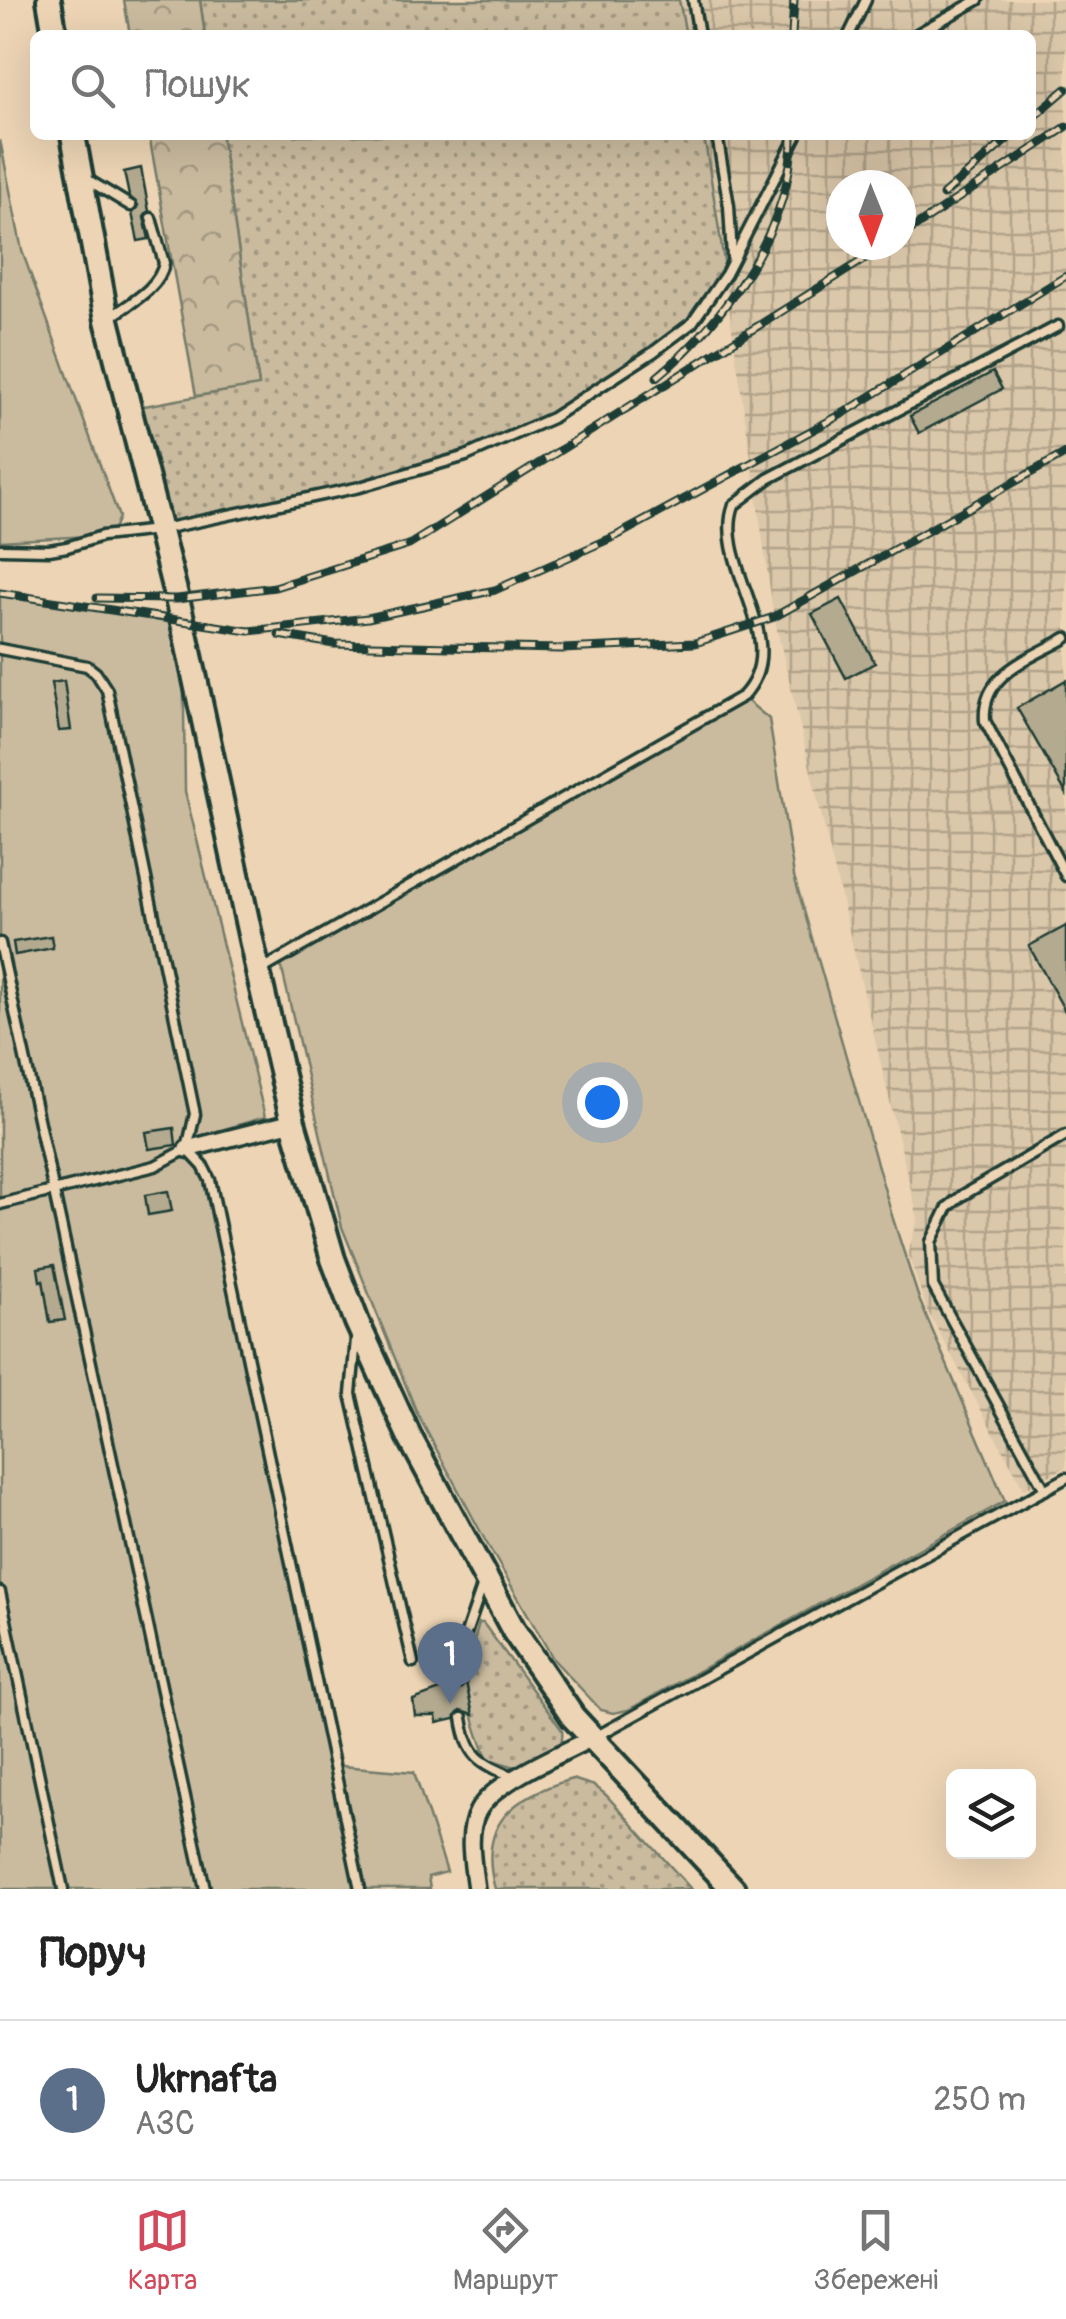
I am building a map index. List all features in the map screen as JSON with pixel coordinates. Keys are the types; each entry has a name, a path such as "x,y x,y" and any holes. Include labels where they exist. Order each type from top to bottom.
{"main road":[{"path":"49,0 54,30"},
{"path":"74,140 107,320 183,623 292,1122 333,1259 410,1438 484,1580 539,1670 592,1738 733,1889"}],"street":[{"path":"187,1149 292,1122"},
{"path":"476,1889 471,1853 476,1814 486,1799 592,1738"}],"lane":[{"path":"693,0 698,30"},
{"path":"851,30 866,0"},
{"path":"925,30 978,0"},
{"path":"718,140 730,206 732,262"},
{"path":"0,548 49,550 102,536 158,530 360,487 466,456 552,418 679,333 712,298 793,140"},
{"path":"80,175 131,206"},
{"path":"107,320 142,295 164,271 151,218"},
{"path":"258,972 743,696 756,677 760,648 730,534 734,505 768,479 1058,326"},
{"path":"1066,638 999,677 983,702 984,720 1066,876"},
{"path":"0,649 86,666 107,690 194,1097 193,1130 187,1149 155,1166 0,1204"},
{"path":"0,943 205,1889"},
{"path":"1045,1490 933,1286 931,1242 948,1207 1066,1135"},
{"path":"187,1149 210,1180 360,1889"},
{"path":"357,1322 351,1394 413,1662"},
{"path":"592,1738 1066,1478"},
{"path":"455,1686 460,1651 484,1580"},
{"path":"0,1592 63,1889"},
{"path":"462,1718 466,1740 476,1758 517,1778"}],"shaded area":[{"path":"679,0 1066,0 1066,1467 1024,1489 927,1310 908,1253 918,1219 774,617 705,140 1036,140 1036,30 685,30"}],"green space":[{"path":"124,0 200,0 204,30 129,30"},
{"path":"200,0 679,0 685,30 204,30"},
{"path":"0,140 22,251 119,517 114,529 89,536 0,541"},
{"path":"150,140 222,140 259,386 196,396"},
{"path":"222,140 705,140 726,274 692,323 552,418 419,471 158,530 128,409 259,385"},
{"path":"0,593 183,623 185,791 265,1117 200,1136 341,1766 414,1772 447,1872 428,1877 430,1889 0,1889"},
{"path":"745,699 769,719 794,876 893,1219 919,1299 1005,1501 628,1710 613,1713 601,1710 554,1660 417,1413 342,1227 281,965"},
{"path":"479,1623 483,1623 562,1730 555,1751 519,1768 488,1759 473,1716 467,1671"},
{"path":"572,1779 595,1786 606,1795 691,1889 495,1889 491,1847 505,1816 533,1794"}],"building":[{"path":"141,168 149,211 144,217 149,239 138,241 132,213 138,205 129,196 124,172"},
{"path":"993,372 1002,389 919,433 910,416"},
{"path":"841,599 875,663 846,678 812,614"},
{"path":"1066,680 1066,793 1017,708"},
{"path":"64,681 71,730 59,731 51,683"},
{"path":"1066,926 1066,1013 1029,946"},
{"path":"51,936 53,948 15,955 13,942"},
{"path":"174,1128 176,1145 149,1149 146,1132"},
{"path":"168,1191 172,1211 148,1215 145,1195"},
{"path":"54,1265 65,1320 50,1322 38,1268"},
{"path":"466,1683 473,1715 460,1711 455,1719 437,1723 436,1716 415,1716 413,1700 448,1687 457,1692"}],"railway":[{"path":"792,30 794,0"},
{"path":"1036,115 1066,89"},
{"path":"916,226 1066,127"},
{"path":"657,377 706,329 750,269 781,203 792,140"},
{"path":"943,195 1006,140"},
{"path":"97,598 177,599 275,587 409,545 863,260"},
{"path":"0,593 249,631 368,618 495,590 618,535 842,414 1066,276"},
{"path":"279,635 334,644 449,647 562,649 695,643 774,617 1066,453"}],"place":[{"name":"Ukrnafta","path":"450,1704"}]}
